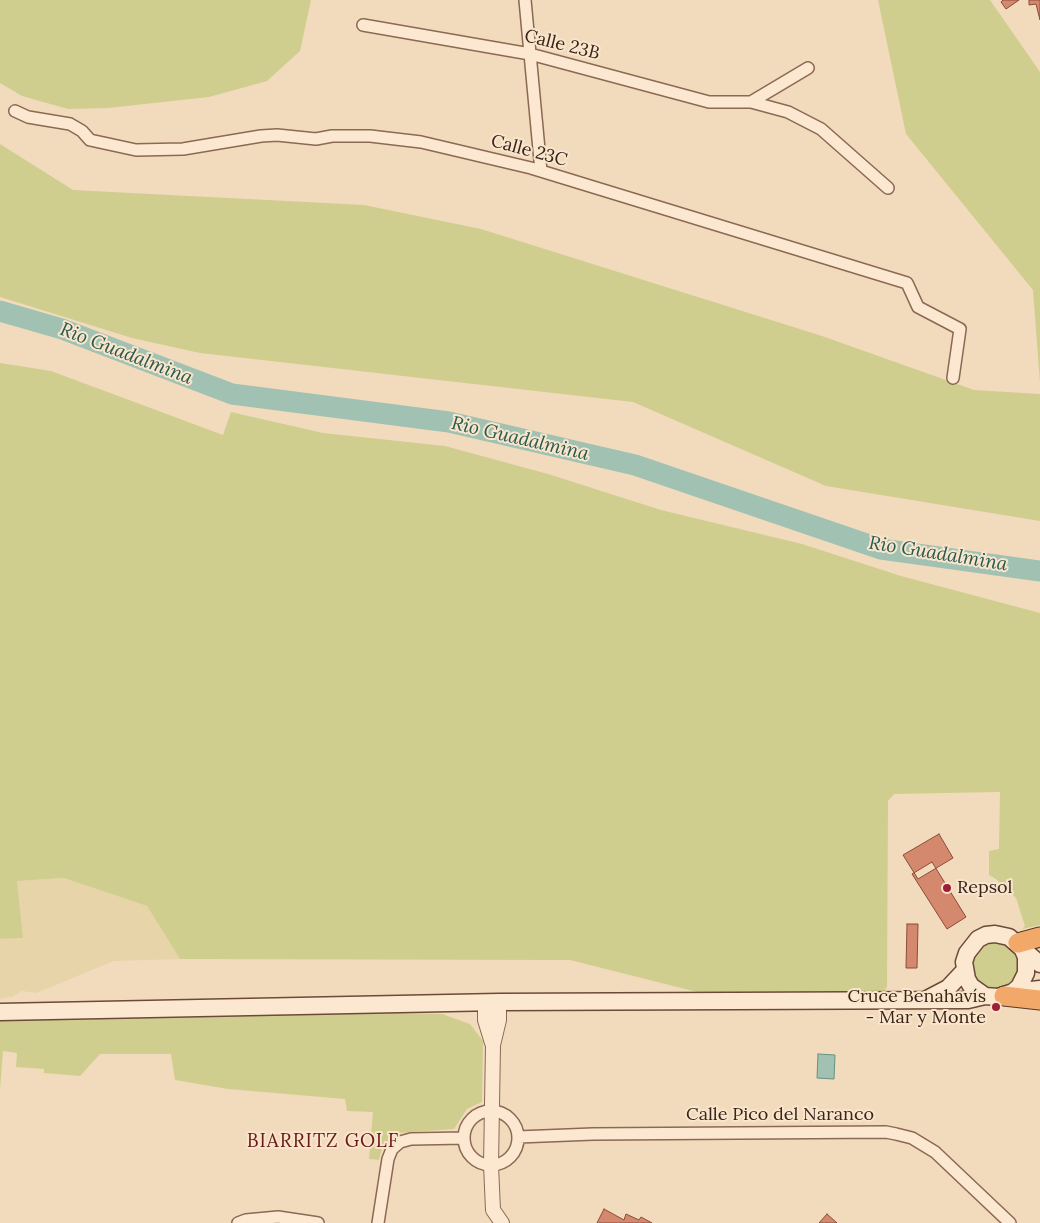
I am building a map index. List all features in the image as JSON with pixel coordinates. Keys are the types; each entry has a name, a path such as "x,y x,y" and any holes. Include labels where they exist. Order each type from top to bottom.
{"highway":[{"path":"1021,947 1040,937"},
{"path":"1009,994 1040,1000"}],"main road":[{"path":"924,1000 948,988 964,971 967,953 978,939 995,934 1009,937 1040,964"},
{"path":"1009,994 1019,987 1026,973 1026,957 1021,947"},
{"path":"964,971 971,986 985,996"},
{"path":"0,1012 492,1002 968,1000 1040,989"}],"street":[{"path":"525,0 541,172"},
{"name":"Calle 23B","path":"363,26 530,54 708,102 751,102 788,112 821,129 888,188"},
{"path":"751,102 808,68"},
{"name":"Calle 23C","path":"15,111 28,117 70,124 82,131 90,140 136,150 183,150 277,135 316,139 332,136 370,136 421,142 541,172 907,283 918,307 960,328 954,378"},
{"path":"492,1002 485,1020 493,1045 491,1110 493,1210 502,1223"},
{"path":"491,1110 507,1115 514,1121 518,1137 518,1146 514,1154 508,1160 491,1165 483,1164 469,1154 464,1138 470,1122 483,1112 491,1110"},
{"name":"Calle Pico del Naranco","path":"518,1137 603,1134 896,1134 912,1138 935,1152 1010,1223"},
{"path":"378,1223 388,1159 392,1149 400,1142 411,1139 464,1138"},
{"path":"238,1223 246,1220 278,1217 318,1223"}],"shaded area":[{"path":"0,0 311,0 300,51 267,81 209,97 108,108 68,109 22,96 0,83"},
{"path":"878,0 990,0 1040,72 1040,383 1033,290 906,134"},
{"path":"0,144 73,190 364,205 481,229 822,336 974,390 1040,394 1040,521 826,486 633,402 200,353 132,338 0,297"},
{"path":"0,363 51,371 223,435 231,412 323,433 445,446 548,474 661,510 802,544 901,576 1040,613 1040,925 1022,929 1025,926 1016,898 989,875 989,851 999,849 1000,792 894,794 888,801 887,986 884,993 697,992 570,960 180,959 147,906 64,878 17,881 23,938 0,939"},
{"path":"64,878 147,906 180,959 114,961 36,993 22,991 12,997 0,999 0,939 23,938 17,881"},
{"path":"1001,943 1005,944 1015,953 1018,957 1018,975 1009,985 1001,989 991,989 983,985 974,975 973,961 977,953 987,944"},
{"path":"442,1014 470,1024 483,1041 482,1102 467,1109 454,1129 398,1133 382,1148 379,1160 369,1159 373,1112 347,1111 345,1099 228,1089 175,1080 171,1054 100,1054 80,1076 44,1073 44,1069 16,1067 17,1053 3,1051 0,1090 0,1017"},
{"path":"818,1054 835,1055 834,1079 817,1078"}],"building":[{"path":"1003,0 1019,0 1006,9 1001,2"},
{"path":"1029,0 1040,0 1040,20 1036,4 1029,5"},
{"path":"939,834 953,858 918,879 903,855"},
{"path":"932,862 966,917 947,929 912,874"},
{"path":"907,924 918,924 917,968 906,968"},
{"path":"604,1209 624,1220 626,1214 639,1220 641,1217 652,1223 597,1223"},
{"path":"827,1214 837,1223 819,1223"}],"waterway":[{"name":"Rio Guadalmina","path":"0,311 62,329 232,394 449,422 635,465 881,549 1040,571"}],"place":[{"name":"Repsol","path":"947,888"},
{"name":"Cruce Benahavís - Mar y Monte","path":"996,1007"}],"district":[{"name":"BIARRITZ GOLF","path":"323,1142"}]}
